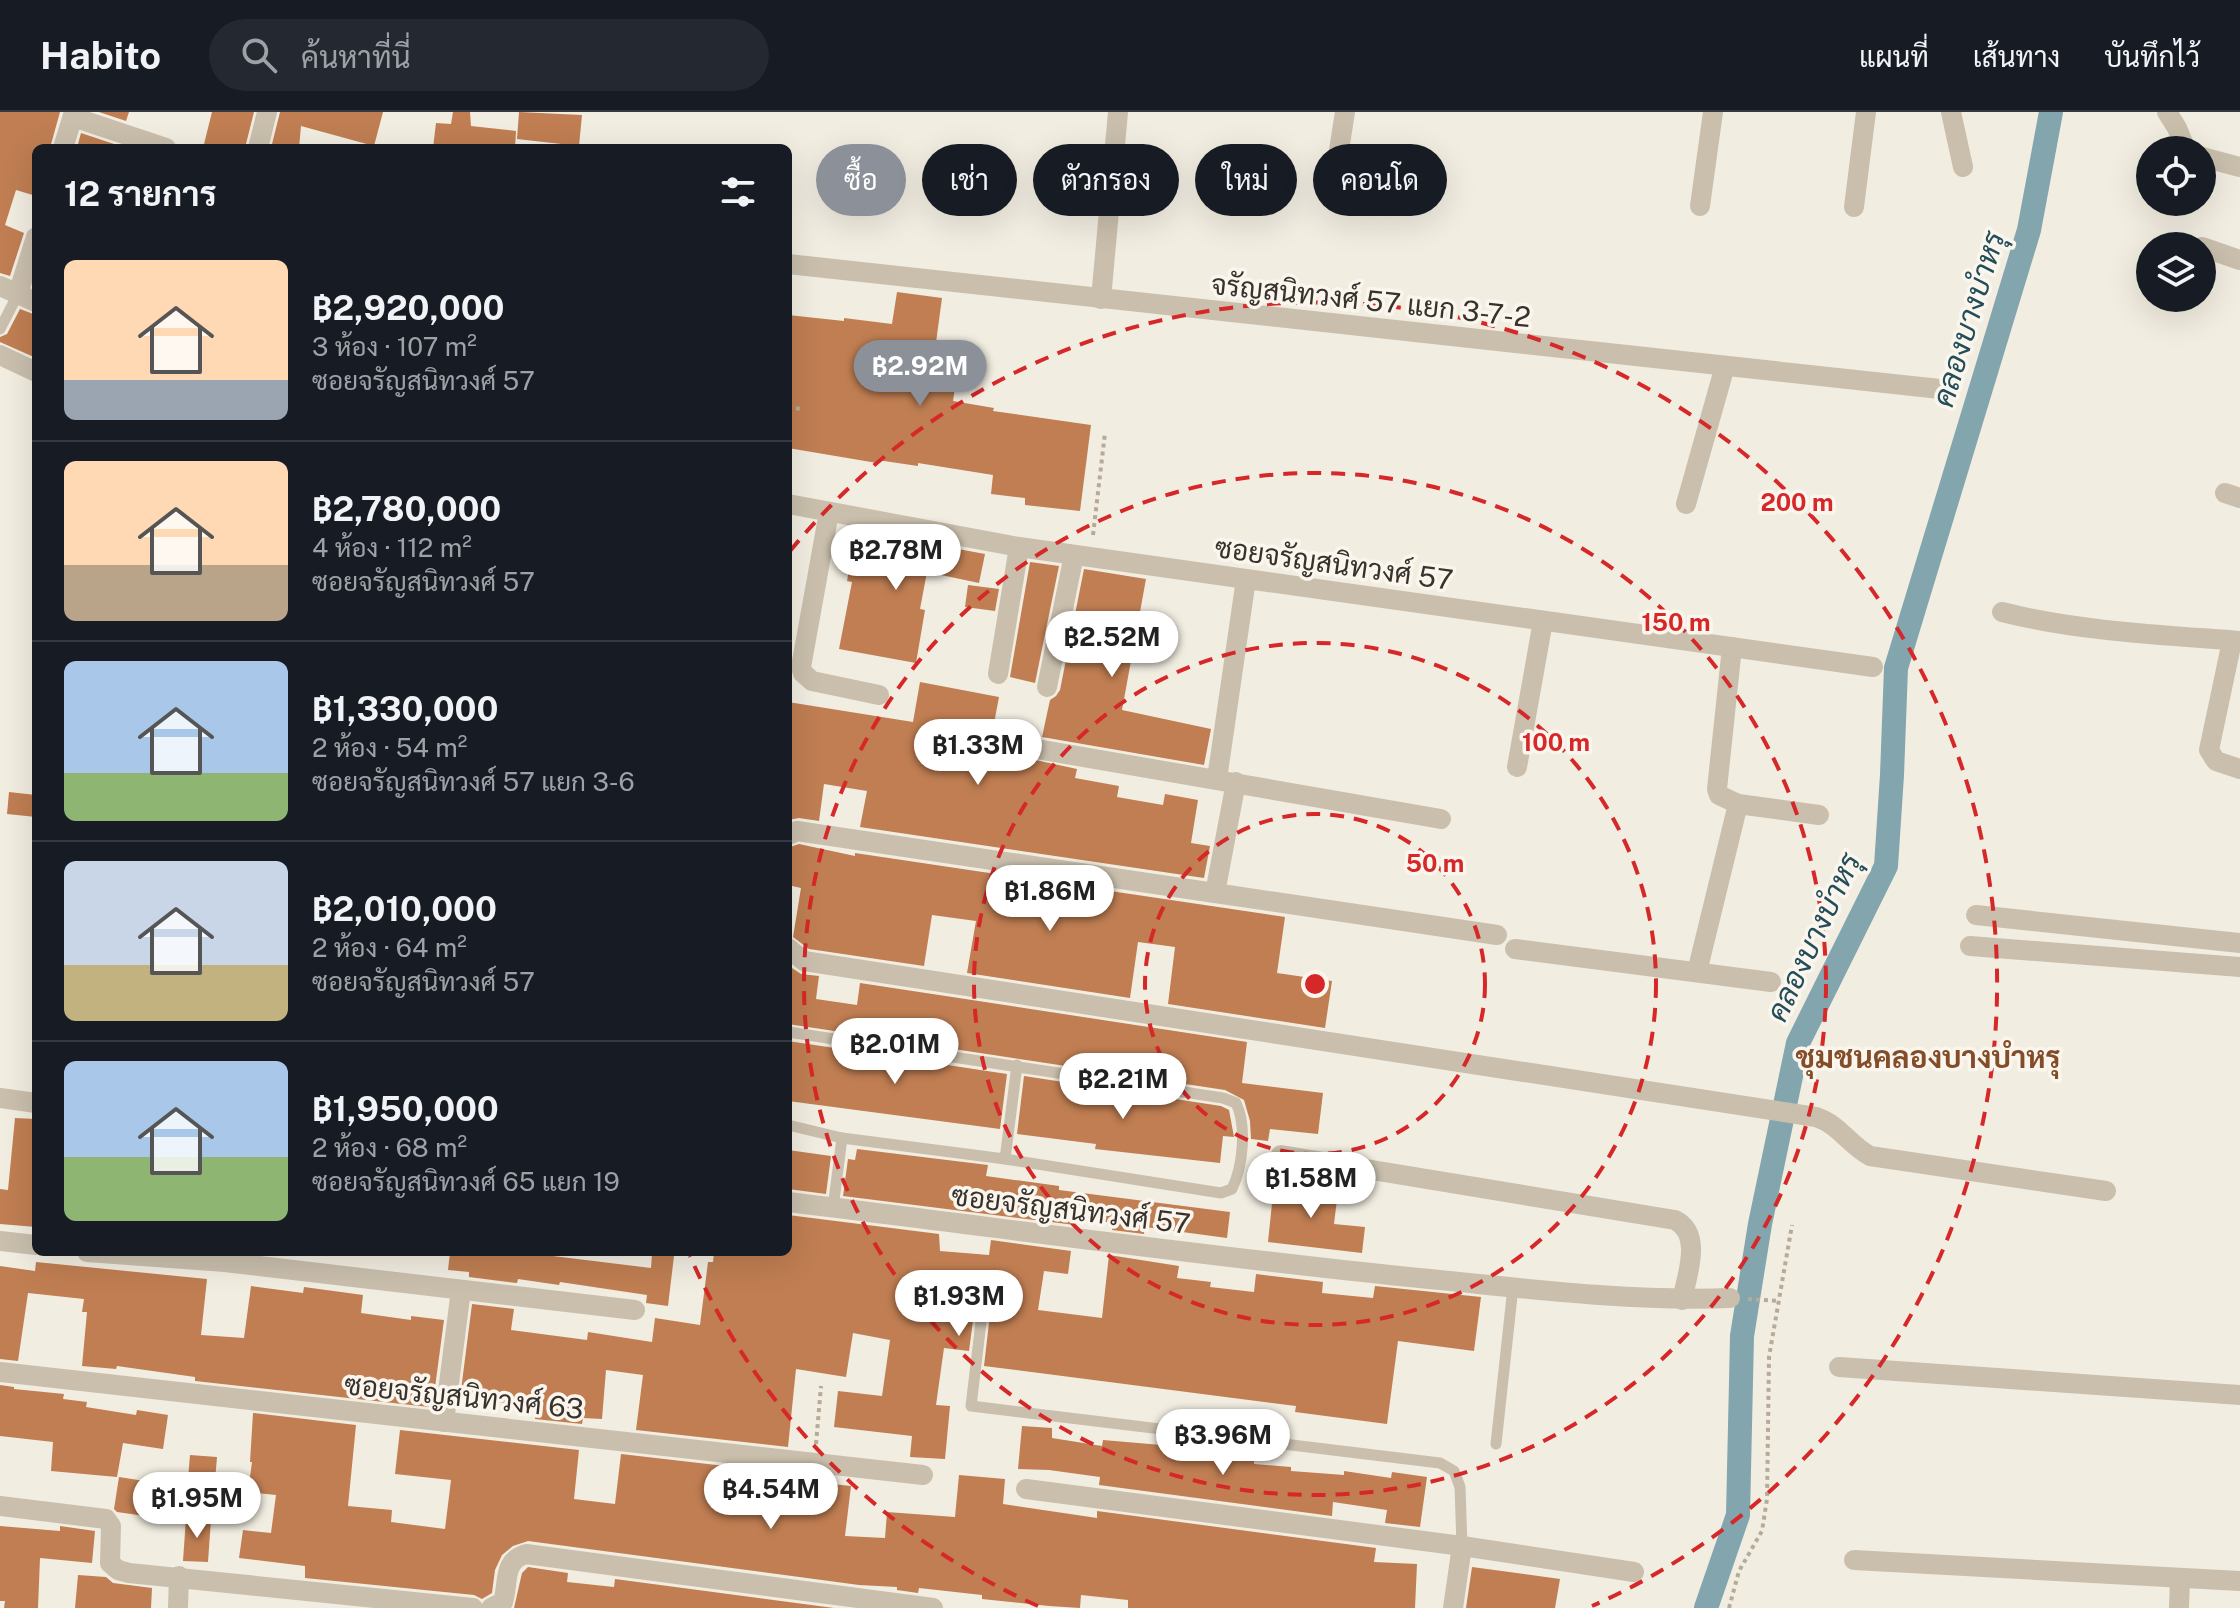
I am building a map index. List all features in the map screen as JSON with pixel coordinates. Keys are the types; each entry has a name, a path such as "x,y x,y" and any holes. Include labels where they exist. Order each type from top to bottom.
{"street":[{"path":"259,144 267,112"},
{"path":"1101,299 1118,112"},
{"path":"1340,144 1345,112"},
{"path":"1700,206 1713,112"},
{"path":"1854,207 1866,112"},
{"path":"1951,112 1963,167"},
{"path":"2167,112 2179,136"},
{"path":"64,144 74,114 155,144"},
{"path":"2216,161 2240,167"},
{"path":"18,294 32,250"},
{"path":"2216,252 2240,260"},
{"name":"จรัญสนิทวงศ์ 57 แยก 3-7-2","path":"792,264 1949,390"},
{"path":"0,355 32,370"},
{"path":"1686,504 1725,366"},
{"name":"ซอยจรัญสนิทวงศ์ 57","path":"792,505 1019,547 1873,667"},
{"path":"829,512 801,667 812,681 879,695"},
{"path":"998,674 1019,547"},
{"path":"1047,687 1083,556"},
{"path":"1215,893 1246,579"},
{"path":"2002,612 2177,637 2236,641 2209,750 2216,761 2240,769"},
{"path":"1517,767 1543,621"},
{"path":"1732,647 1717,789 1719,795 1738,804 1819,815"},
{"path":"1037,749 1441,819"},
{"path":"1697,972 1738,804"},
{"path":"792,833 797,831 1497,935"},
{"path":"1976,915 2240,943"},
{"path":"1970,946 2240,967"},
{"path":"1515,949 1771,982"},
{"path":"792,951 804,961 1816,1117 1835,1124 1855,1148 1870,1156 2106,1191"},
{"path":"0,1098 32,1102"},
{"path":"1281,1155 1675,1220 1685,1225 1690,1235 1691,1248 1682,1300"},
{"name":"ซอยจรัญสนิทวงศ์ 57","path":"792,1203 1308,1266 1577,1295 1682,1300 1730,1298"},
{"path":"0,1241 32,1245"},
{"path":"142,1256 225,1262 635,1310"},
{"path":"444,1422 461,1290"},
{"path":"1839,1367 2240,1395"},
{"name":"ซอยจรัญสนิทวงศ์ 63","path":"0,1372 923,1475"},
{"path":"1026,1489 1462,1546 1634,1572"},
{"path":"0,1506 106,1519 111,1526 110,1563 118,1570 473,1608"},
{"path":"1453,1608 1462,1546"},
{"path":"491,1608 503,1602 509,1564 515,1557 526,1554 933,1608"},
{"path":"1854,1560 2240,1581"},
{"path":"178,1608 179,1576"},
{"path":"2179,1608 2180,1578"}],"lane":[{"path":"0,329 18,294"},
{"path":"792,1033 1223,1098 1236,1103 1242,1116 1239,1175 1232,1189 1221,1193 1005,1159 842,1138 792,1126"},
{"path":"1005,1159 1017,1065"},
{"path":"833,1208 842,1138"},
{"path":"1496,1444 1513,1287"},
{"path":"982,1314 971,1406 1440,1463 1454,1471 1460,1487 1462,1546"}],"path":[{"path":"792,408 801,409"},
{"path":"1083,556 1105,433"},
{"path":"1729,1608 1739,1571 1762,1531 1767,1499 1769,1357 1792,1225"},
{"path":"1730,1298 1778,1301"},
{"path":"815,1463 821,1386"}],"building":[{"path":"0,112 60,112 51,144 32,144 32,195 16,190 5,225 24,233 10,276 0,273"},
{"path":"99,112 129,112 126,121"},
{"path":"212,112 254,112 246,144 204,144"},
{"path":"280,112 383,112 375,144 301,126 299,144 272,144"},
{"path":"453,112 470,112 471,126 516,131 515,144 433,144 436,123 451,124"},
{"path":"519,112 582,115 579,144 517,139"},
{"path":"81,133 114,144 78,144"},
{"path":"897,292 942,298 935,350 960,354 953,401 994,408 993,411 1091,425 1080,511 1025,505 1025,498 991,494 993,475 918,463 918,466 877,460 877,463 792,449 792,315 892,324"},
{"path":"20,309 32,314 32,356 0,342 0,337 7,334"},
{"path":"856,530 985,554 979,583 927,572 920,609 925,610 916,663 839,649 852,582 847,581"},
{"path":"1030,562 1059,566 1035,683 1010,677"},
{"path":"1084,569 1146,579 1122,710 1211,729 1204,765 1042,737 1050,700 1060,690"},
{"path":"968,585 999,589 995,611 965,607"},
{"path":"920,682 999,697 989,750 1077,769 1075,778 1119,786 1117,797 1163,805 1165,794 1198,800 1191,843 1210,846 1204,878 860,827 867,791 824,784 819,821 792,819 792,703 913,722"},
{"path":"9,792 32,795 32,817 7,814"},
{"path":"799,844 855,856 855,853 1285,917 1277,973 1332,981 1325,1028 1168,1004 1175,947 1138,942 1130,998 967,973 976,921 932,915 924,966 809,949 793,937 801,888 792,886 792,846"},
{"path":"792,968 801,974 819,976 816,999 857,1005 860,983 1247,1042 1242,1083 1323,1093 1318,1134 1270,1129 1268,1141 1251,1139 1244,1100 1225,1090 792,1025"},
{"path":"792,1042 1007,1074 1000,1129 792,1102"},
{"path":"1024,1076 1221,1106 1229,1110 1234,1137 1223,1136 1220,1163 1095,1149 1096,1144 1017,1134"},
{"path":"15,1118 32,1119 32,1227 0,1224 0,1189 8,1190"},
{"path":"857,1149 988,1165 986,1176 1059,1186 1059,1190 1230,1212 1227,1238 1145,1227 1144,1234 1112,1230 1113,1223 1076,1218 1075,1225 843,1196 848,1159 855,1160"},
{"path":"792,1151 831,1156 826,1194 792,1190"},
{"path":"1274,1184 1338,1191 1334,1224 1365,1227 1362,1253 1268,1242"},
{"path":"792,1216 939,1234 940,1251 989,1255 991,1240 1071,1251 1068,1274 1044,1271 1038,1310 1102,1318 1109,1255 1179,1266 1177,1278 1211,1282 1210,1287 1254,1292 1256,1274 1323,1282 1322,1293 1373,1298 1375,1286 1481,1297 1474,1351 1398,1341 1387,1424 1295,1412 1296,1406 984,1366 990,1314 988,1308 979,1306 974,1313 969,1351 944,1348 936,1405 950,1406 945,1459 910,1457 912,1436 834,1427 838,1391 882,1396 890,1340 853,1333 846,1377 796,1369 788,1447 636,1430 643,1375 606,1370 602,1419 583,1418 582,1424 535,1419 536,1406 460,1398 472,1304 514,1309 511,1330 587,1340 588,1332 652,1342 655,1318 700,1325 708,1262 713,1262 714,1256 792,1256"},
{"path":"450,1256 553,1256 651,1268 652,1256 674,1256 668,1306 646,1303 647,1295 560,1282 559,1285 518,1279 517,1283 469,1277 469,1272 448,1270"},
{"path":"36,1262 207,1279 201,1335 244,1338 251,1286 303,1293 304,1287 363,1295 361,1313 411,1320 411,1316 444,1320 434,1395 430,1394 429,1407 195,1381 195,1377 117,1366 116,1369 82,1366 87,1312 82,1312 84,1299 28,1293 18,1361 0,1359 0,1266 35,1271"},
{"path":"0,1385 64,1394 63,1399 87,1402 86,1407 136,1415 137,1410 168,1415 163,1449 123,1443 117,1477 51,1471 53,1442 0,1436"},
{"path":"253,1413 356,1425 348,1506 392,1510 391,1522 445,1529 451,1480 395,1474 400,1430 579,1450 574,1499 615,1504 621,1454 785,1473 785,1479 851,1486 845,1536 885,1538 887,1512 955,1517 959,1475 1005,1479 1003,1504 1097,1518 1097,1511 1376,1548 1374,1562 1417,1564 1415,1608 1128,1608 1128,1600 1081,1595 1080,1608 1049,1606 919,1588 918,1593 897,1590 897,1587 859,1585 528,1541 513,1546 502,1555 495,1570 492,1593 482,1599 474,1595 305,1578 305,1566 239,1558 243,1530 271,1533 276,1495 248,1492"},
{"path":"1022,1426 1052,1428 1052,1438 1102,1446 1103,1440 1173,1446 1172,1450 1254,1459 1254,1464 1291,1467 1291,1471 1344,1475 1344,1471 1391,1478 1392,1472 1427,1477 1420,1527 1385,1523 1387,1510 1333,1502 1332,1516 1099,1485 1100,1477 1018,1469"},
{"path":"190,1455 217,1457 215,1481 188,1479"},
{"path":"119,1477 157,1483 152,1517 114,1509"},
{"path":"186,1518 211,1519 208,1562 183,1561"},
{"path":"0,1526 60,1531 60,1526 95,1531 92,1563 40,1558 38,1608 4,1608 5,1601 0,1601"},
{"path":"528,1567 568,1573 567,1582 614,1587 615,1579 834,1608 514,1608 522,1573"},
{"path":"1472,1567 1560,1579 1555,1608 1466,1608"},
{"path":"78,1575 106,1577 113,1583 152,1588 151,1608 75,1608"}],"waterway":[{"name":"คลองบางบำหรุ","path":"1706,1608 1738,1515 1742,1336 1760,1224 1798,1043 1886,866 1896,668 2029,230 2051,112"}],"district":[{"name":"ชุมชนคลองบางบำหรุ","path":"1928,1057"}]}
